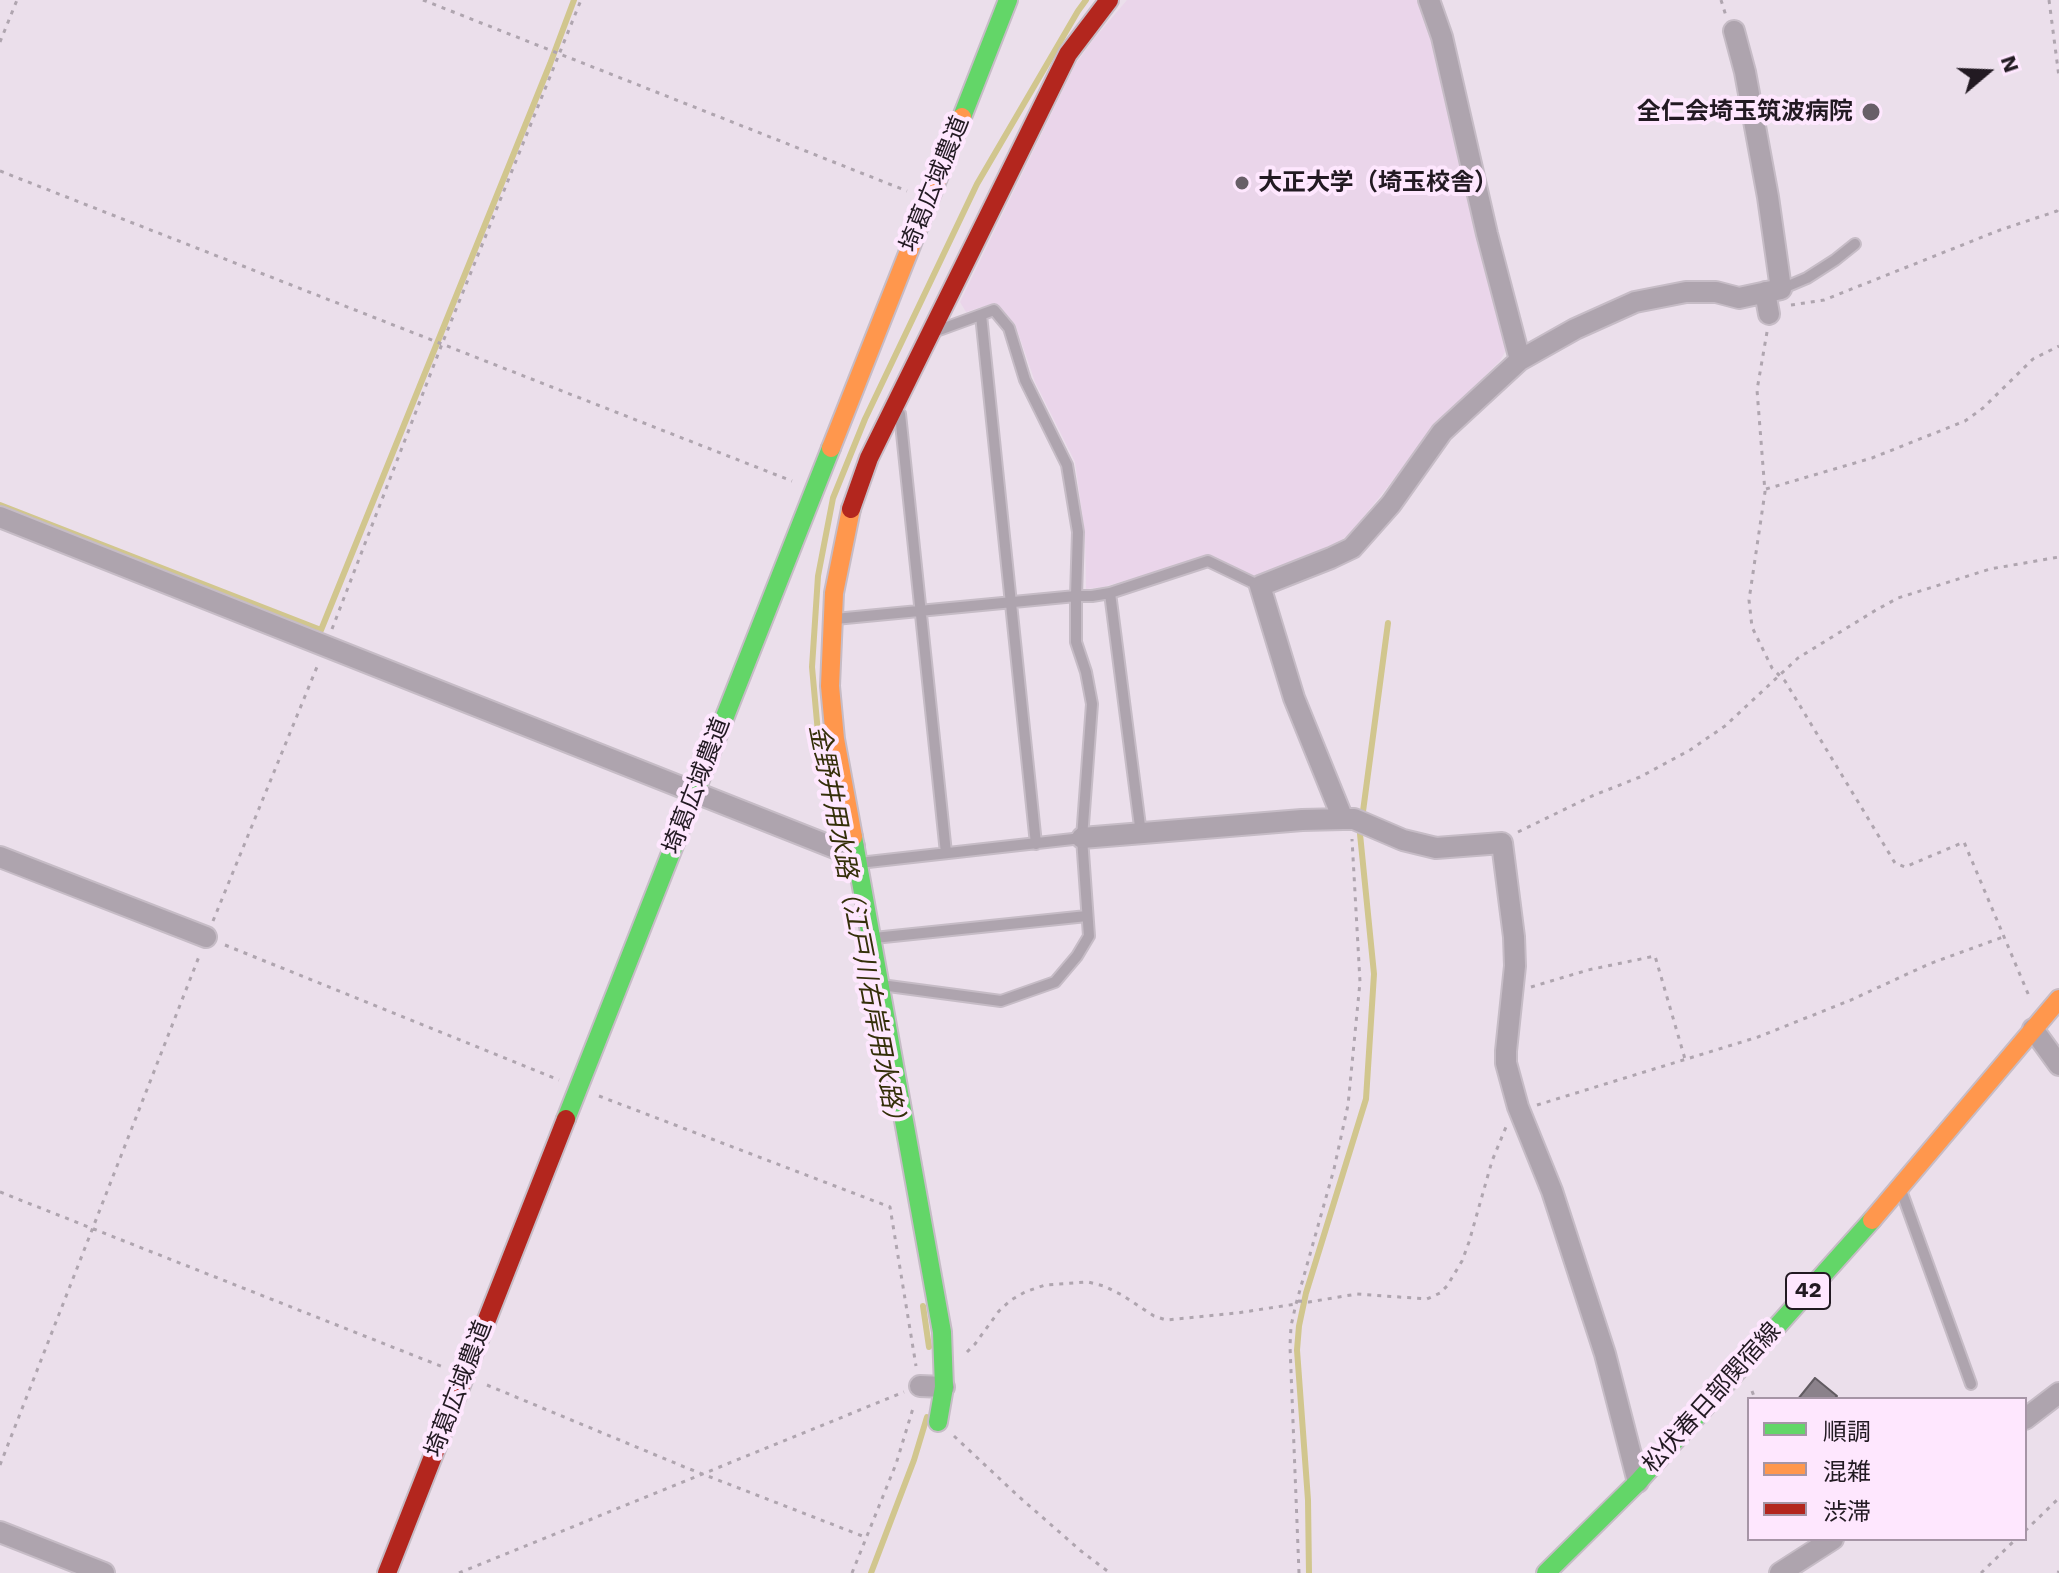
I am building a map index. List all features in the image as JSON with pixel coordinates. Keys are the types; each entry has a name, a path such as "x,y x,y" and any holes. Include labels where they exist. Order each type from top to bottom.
{"street":[{"name":"埼葛広域農道","path":"387,1573 1008,0"},
{"path":"938,1422 943,1406 942,1332 871,938 849,853 830,686 834,593 851,508 869,458 1068,54 1108,0"},
{"path":"1429,0 1442,37 1487,234 1520,360"},
{"path":"1355,821 1294,698 1260,586 1352,548 1391,504 1442,432 1520,360 1575,329 1635,302 1686,292 1716,292 1771,301 1765,181 1745,72 1734,31"},
{"path":"0,517 849,853"},
{"path":"1082,838 1302,820 1355,821 1403,840 1436,848 1502,843 1515,966 1506,1063 1519,1109 1552,1191 1605,1354 1638,1482"},
{"path":"0,857 206,937"},
{"name":"松伏春日部関宿線","path":"1546,1573 1638,1482 1900,1188 2059,999"},
{"path":"2036,1025 2059,1065"},
{"path":"920,1386 944,1378"},
{"path":"2027,1417 2059,1393"},
{"path":"0,1532 104,1573"},
{"path":"1780,1573 1830,1541"}],"lane":[{"path":"1771,301 1855,244"},
{"path":"879,984 1001,1001 1055,982 1089,936 1082,838 1092,704 1076,642 1078,532 1067,465 1025,380 1009,328 994,310 930,333"},
{"path":"981,315 1036,844"},
{"path":"898,397 946,853"},
{"path":"832,619 1092,596 1208,561 1260,586"},
{"path":"1110,593 1141,834"},
{"path":"849,853 946,853 1082,838"},
{"path":"871,938 1087,916"},
{"path":"1900,1188 1971,1384"}],"path":[{"path":"0,42 17,0"},
{"path":"423,0 929,200"},
{"path":"442,344 581,0"},
{"path":"2049,0 2059,77"},
{"path":"0,171 814,490"},
{"path":"2036,1025 1964,842 1905,867 1895,863 1785,681 1772,668 1761,649 1752,627 1749,600 1765,489 1757,390 1771,301 1824,300 2000,230 2057,211 2059,207"},
{"path":"1765,489 1872,458 1965,421 1983,408 2033,359 2059,346"},
{"path":"1502,843 1541,819 1640,777 1690,750 1725,726 1798,658 1898,598 1990,569 2059,557"},
{"path":"1299,1573 1290,1346 1296,1302 1334,1169 1348,1105 1360,982 1352,856 1355,821"},
{"path":"0,1465 206,937 578,1088 890,1207 920,1386 896,1464 852,1573"},
{"path":"944,1378 999,1311 1025,1292 1045,1285 1088,1282 1104,1286 1166,1320 1237,1313 1357,1294 1427,1299 1447,1286 1462,1261 1492,1161 1509,1119 1519,1109 1758,1037 1929,964 2003,937"},
{"path":"1513,991 1588,970 1655,956 1685,1059"},
{"path":"0,1192 865,1537"},
{"path":"459,1573 920,1386"},
{"path":"938,1422 1017,1495 1110,1573"},
{"path":"2027,1529 2059,1498"},
{"path":"1981,1573 2014,1541"}],"shaded area":[{"name":"大正大学（埼玉校舎）","path":"1127,0 1419,0 1430,34 1506,350 1500,361 1422,444 1349,535 1331,546 1254,578 1209,557 1086,589 1085,534 1075,462 1035,382 1015,324 995,303 966,312 960,302 1075,65"}],"building":[{"path":"1815,1378 1837,1396 1836,1397 1800,1397"}],"waterway":[{"path":"0,505 321,630 574,0"},
{"name":"金野井用水路（江戸川右岸用水路）","path":"837,827 821,766 812,667 818,576 833,498 865,419 977,184 1086,0"},
{"path":"1309,1573 1308,1500 1297,1350 1306,1293 1366,1099 1374,974 1360,834 1388,623"},
{"name":"金野井用水路（江戸川右岸用水路）","path":"923,1306 929,1347"},
{"name":"金野井用水路（江戸川右岸用水路）","path":"871,1573 927,1417"}],"traffic: fast":[{"path":"962,117 1008,0"},
{"path":"566,1119 831,448"},
{"path":"853,837 942,1332 944,1387 938,1422"},
{"path":"1546,1573 1638,1482 1872,1220"}],"traffic: slow":[{"path":"831,448 962,117"},
{"path":"851,509 834,593 830,686 835,739 853,837"},
{"path":"1872,1220 2059,999"}],"traffic: jam":[{"path":"851,509 869,458 1068,54 1109,0"},
{"path":"387,1573 566,1119"}],"place":[{"name":"全仁会埼玉筑波病院","path":"1871,112"},
{"name":"大正大学（埼玉校舎）","path":"1242,183"}]}
